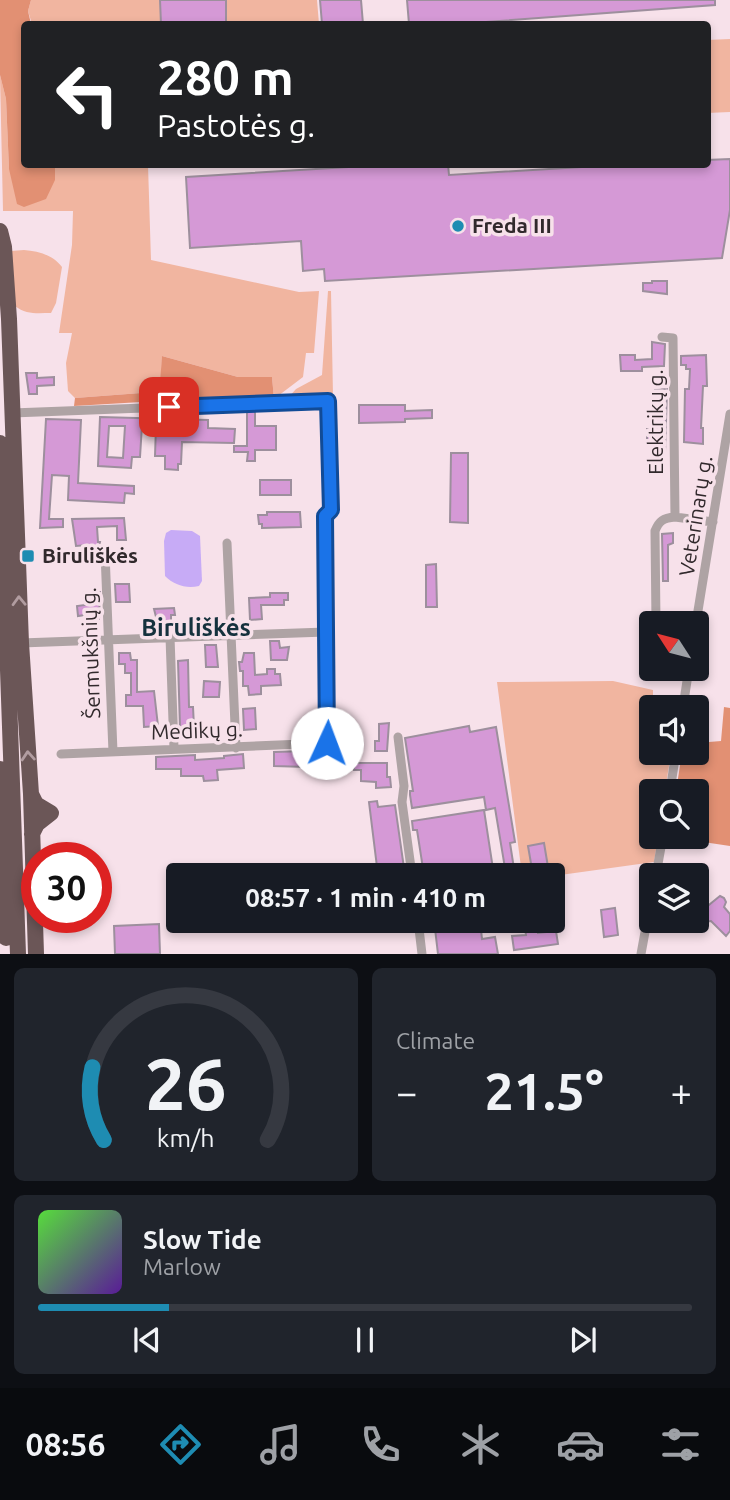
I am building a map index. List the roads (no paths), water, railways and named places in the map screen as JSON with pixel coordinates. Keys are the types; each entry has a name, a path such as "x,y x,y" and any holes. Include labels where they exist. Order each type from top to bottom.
{"highway":[{"path":"0,231 4,247 9,319 36,954"},
{"path":"0,443 18,954"},
{"path":"0,769 2,893 7,954"}],"street":[{"name":"Elektrikų g.","path":"662,337 673,338 675,517"},
{"path":"12,413 328,401 331,510 325,516 326,632 21,643"},
{"name":"Veterinarų g.","path":"698,611 730,414"},
{"path":"656,611 655,531 658,523 675,517 713,522"},
{"path":"227,543 236,748"},
{"name":"Šermukšnių g.","path":"105,553 113,752"},
{"name":"Medikų g.","path":"61,754 330,745 326,632"},
{"path":"170,636 174,749"},
{"path":"398,737 404,786 402,802 410,863"},
{"path":"420,933 422,954"},
{"path":"641,954 645,933"}],"place":[{"name":"Freda III","path":"458,226"},
{"name":"Biruliškės","path":"28,556"}],"district":[{"name":"Biruliškės","path":"196,628"}]}
